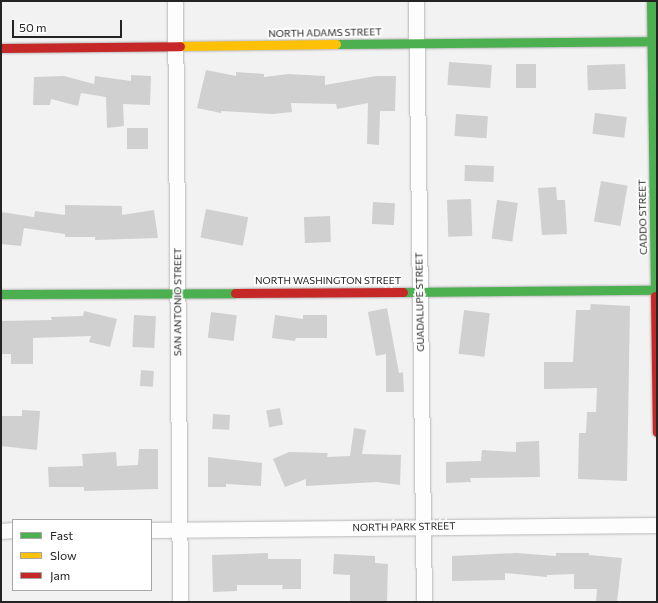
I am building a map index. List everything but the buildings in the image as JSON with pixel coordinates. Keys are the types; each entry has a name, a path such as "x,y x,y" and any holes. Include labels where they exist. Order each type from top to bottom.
{"street":[{"name":"SAN ANTONIO STREET","path":"175,1 179,293 178,530 180,602"},
{"name":"GUADALUPE STREET","path":"416,1 424,602"},
{"name":"CADDO STREET","path":"651,1 650,41 657,432"},
{"name":"NORTH ADAMS STREET","path":"1,48 650,41"},
{"name":"NORTH WASHINGTON STREET","path":"1,294 655,290"},
{"name":"NORTH PARK STREET","path":"152,530 657,525"},
{"path":"1,530 12,530"}],"traffic: fast":[{"path":"651,1 655,296"},
{"path":"336,44 650,41"},
{"path":"403,292 655,290"},
{"path":"1,294 235,293"}],"traffic: slow":[{"path":"180,46 336,44"}],"traffic: jam":[{"path":"1,48 180,46"},
{"path":"235,293 403,292"},
{"path":"655,296 657,432"}]}
